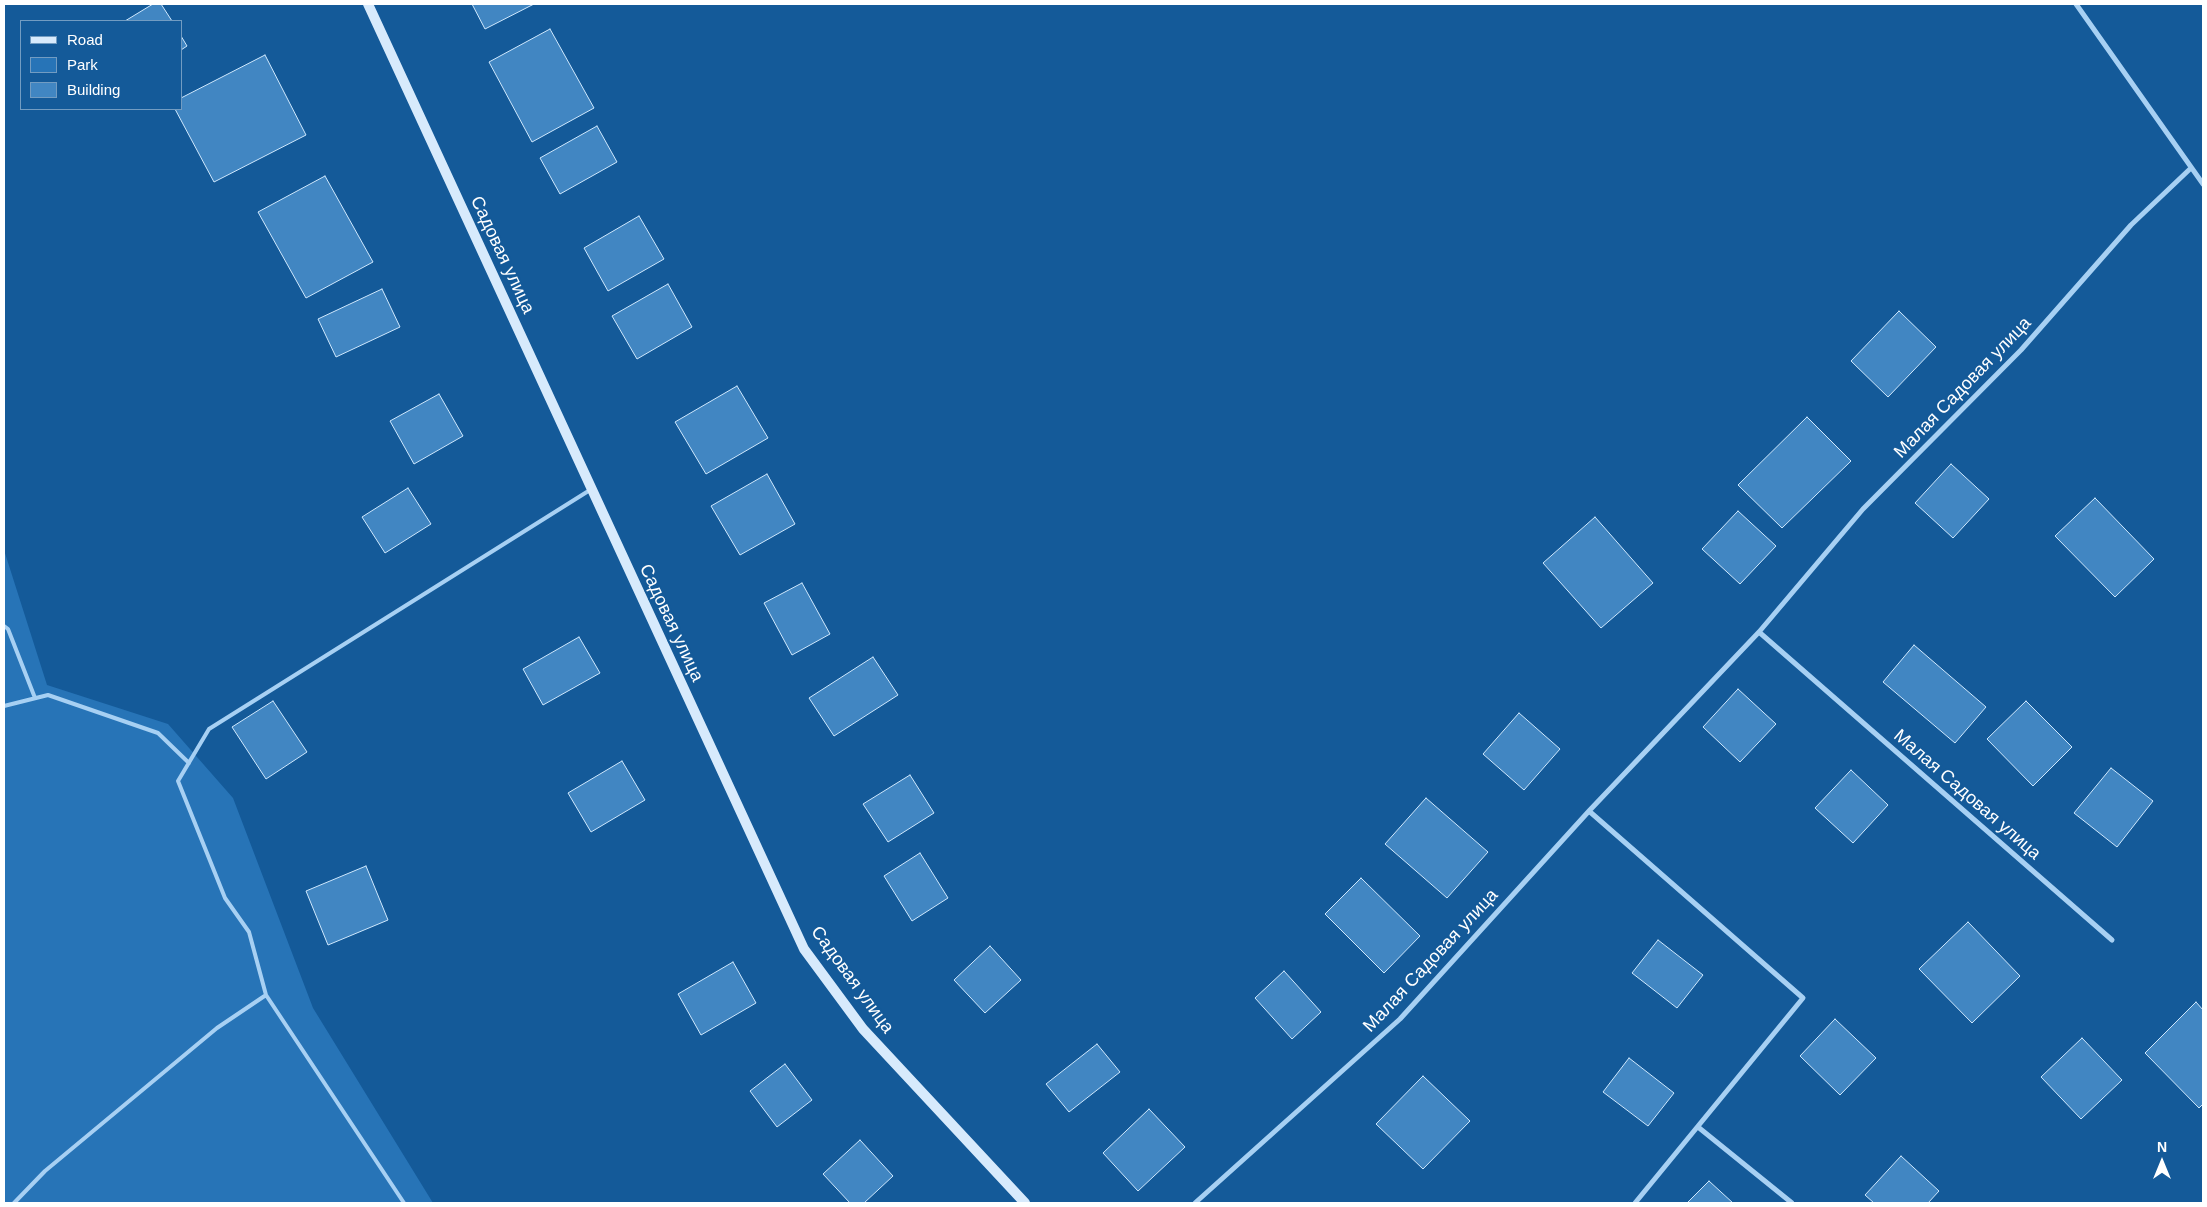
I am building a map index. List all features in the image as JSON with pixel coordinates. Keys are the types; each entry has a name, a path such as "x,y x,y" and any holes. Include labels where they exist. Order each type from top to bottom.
{"main road":[{"name":"Садовая улица","path":"368,4 804,950 863,1030 1025,1203"}],"street":[{"path":"2076,4 2203,184"},
{"name":"Малая Садовая улица","path":"1195,1203 1400,1019 1589,811 1759,632 1863,509 2021,350 2131,225 2191,168"},
{"name":"Малая Садовая улица","path":"1759,632 2112,940"},
{"path":"1589,811 1803,998 1635,1203"},
{"path":"1698,1127 1792,1203"}],"lane":[{"path":"404,1203 266,995 249,932 225,898 178,781 209,729 592,489"},
{"path":"4,626 8,630 35,698"},
{"path":"4,706 48,695 158,733 189,763"},
{"path":"14,1203 45,1171 217,1028 266,995"}],"green space":[{"path":"4,550 47,685 168,724 233,798 313,1008 433,1203 4,1203"}],"building":[{"path":"153,4 161,4 171,20 127,20"},
{"path":"472,4 534,4 485,29"},
{"path":"550,29 594,108 532,142 489,62"},
{"path":"182,38 187,46 182,49"},
{"path":"265,55 306,135 214,182 176,110 182,110 182,97"},
{"path":"597,126 617,162 560,194 540,158"},
{"path":"325,176 373,262 306,298 258,212"},
{"path":"639,216 664,259 608,291 584,248"},
{"path":"668,284 692,327 637,359 612,316"},
{"path":"382,289 400,327 336,357 318,319"},
{"path":"1899,311 1936,347 1888,397 1851,361"},
{"path":"737,386 768,438 706,474 675,422"},
{"path":"439,394 463,436 414,464 390,421"},
{"path":"1807,417 1851,461 1782,528 1738,485"},
{"path":"1951,464 1989,499 1953,538 1915,503"},
{"path":"767,474 795,524 740,555 711,506"},
{"path":"408,488 431,524 385,553 362,517"},
{"path":"2095,498 2154,559 2115,597 2055,536"},
{"path":"1738,511 1776,546 1740,584 1702,549"},
{"path":"1595,517 1653,583 1601,628 1543,563"},
{"path":"802,583 830,634 792,655 764,603"},
{"path":"579,637 600,673 543,705 523,669"},
{"path":"1914,645 1986,707 1955,743 1883,682"},
{"path":"873,657 898,695 834,736 809,698"},
{"path":"1738,689 1776,724 1740,762 1703,727"},
{"path":"273,701 307,752 266,779 232,727"},
{"path":"2026,701 2072,747 2033,786 1987,739"},
{"path":"1519,713 1560,749 1524,790 1483,754"},
{"path":"622,761 645,800 591,832 568,793"},
{"path":"2111,768 2153,801 2117,847 2074,813"},
{"path":"1851,770 1888,805 1853,843 1815,808"},
{"path":"910,775 934,813 888,842 863,804"},
{"path":"1426,798 1488,852 1447,898 1385,844"},
{"path":"920,853 948,898 912,921 884,876"},
{"path":"366,866 388,920 328,945 306,891"},
{"path":"1361,878 1420,936 1384,973 1325,914"},
{"path":"1968,922 2020,976 1972,1023 1919,969"},
{"path":"1658,940 1703,975 1677,1008 1632,973"},
{"path":"990,946 1021,980 985,1013 954,980"},
{"path":"733,962 756,1003 701,1035 678,994"},
{"path":"1284,971 1321,1012 1292,1039 1255,998"},
{"path":"2196,1002 2203,1010 2203,1104 2199,1108 2145,1053"},
{"path":"1835,1019 1876,1058 1840,1095 1800,1056"},
{"path":"2082,1038 2122,1080 2081,1119 2041,1077"},
{"path":"1097,1044 1120,1072 1069,1112 1046,1084"},
{"path":"1629,1058 1674,1093 1648,1126 1603,1092"},
{"path":"785,1064 812,1100 777,1127 750,1091"},
{"path":"1423,1076 1470,1121 1423,1169 1376,1124"},
{"path":"1149,1109 1185,1147 1138,1191 1103,1153"},
{"path":"860,1140 893,1176 864,1203 850,1203 823,1174"},
{"path":"1901,1156 1939,1191 1928,1203 1874,1203 1865,1195"},
{"path":"1709,1181 1733,1203 1687,1203"}]}
